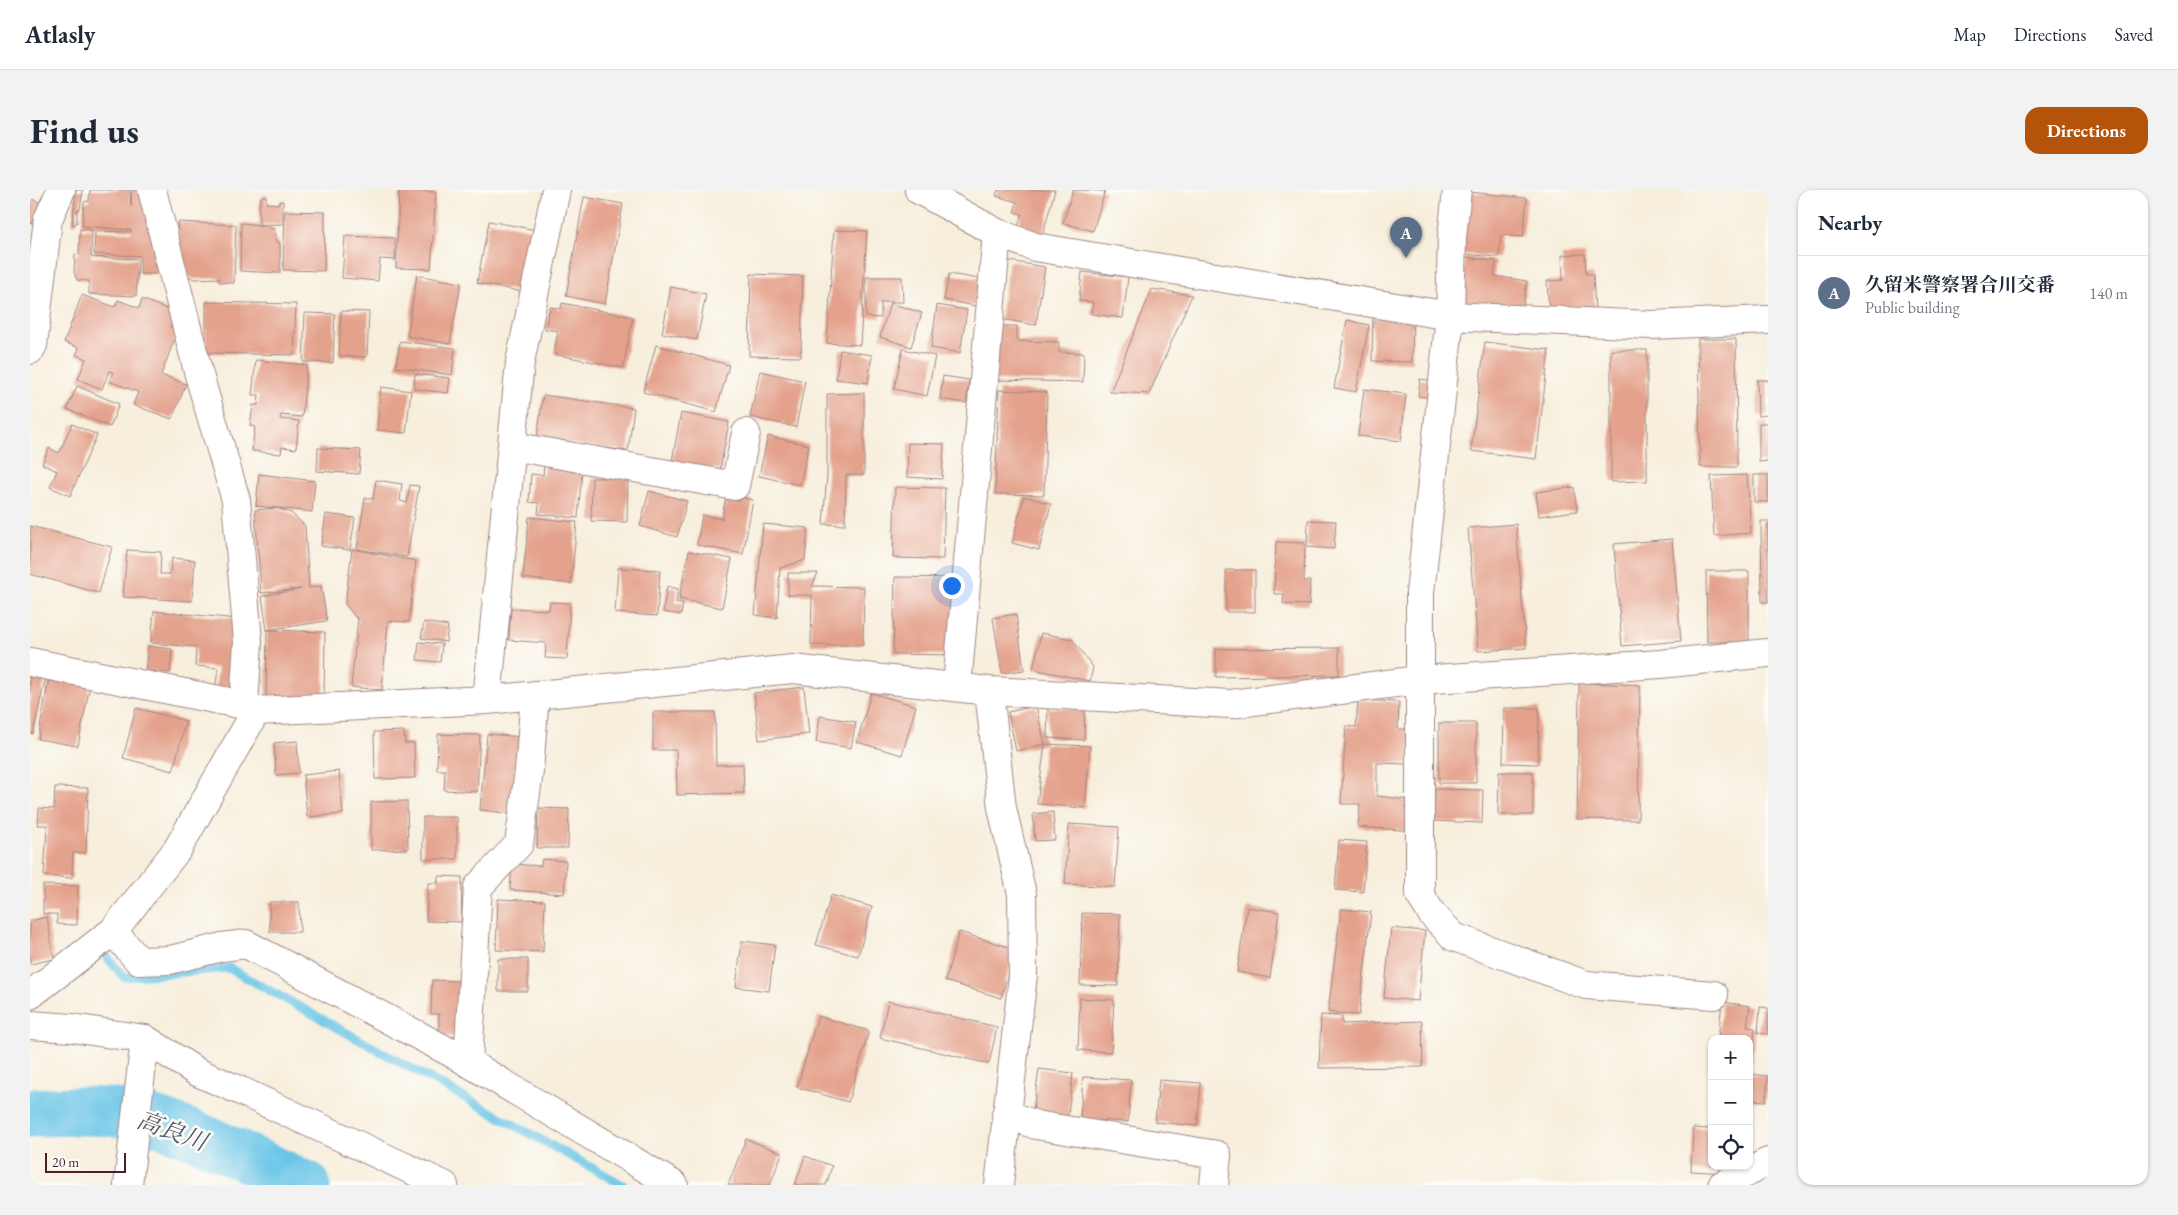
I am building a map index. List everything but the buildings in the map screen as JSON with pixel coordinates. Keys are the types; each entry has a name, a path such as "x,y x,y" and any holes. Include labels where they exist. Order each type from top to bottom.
{"street":[{"path":"30,350 33,345 48,219 61,190"},
{"path":"30,995 112,931 176,850 250,708 248,641 236,500 199,375 152,190"},
{"path":"487,700 520,362 556,190"},
{"path":"919,190 997,233 1035,247 1450,316 1650,325 1768,320"},
{"path":"1456,190 1452,237 1450,316 1420,593 1420,895 1432,914 1454,937 1586,985 1714,994"},
{"path":"957,686 997,233"},
{"path":"512,446 735,486 746,433"},
{"path":"30,662 250,708 487,700 793,669 989,691 1231,704 1420,680 1651,664 1768,653"},
{"path":"989,691 1002,808 1022,894 1023,975 999,1185"},
{"path":"468,1063 478,887 519,844 529,771 535,695"},
{"path":"112,931 139,961 170,960 222,947 246,944 468,1063 674,1185"},
{"path":"30,1025 72,1028 145,1039 197,1072 444,1185"},
{"path":"128,1185 138,1081 145,1039"},
{"path":"1006,1114 1036,1125 1217,1155 1214,1185"},
{"path":"1722,1185 1768,1162"}],"waterway":[{"path":"98,947 124,977 229,968 623,1185"},
{"name":"高良川","path":"30,1113 104,1112 148,1119 208,1141 306,1185"}],"place":[{"name":"久留米警察署合川交番","path":"1406,258"}]}
